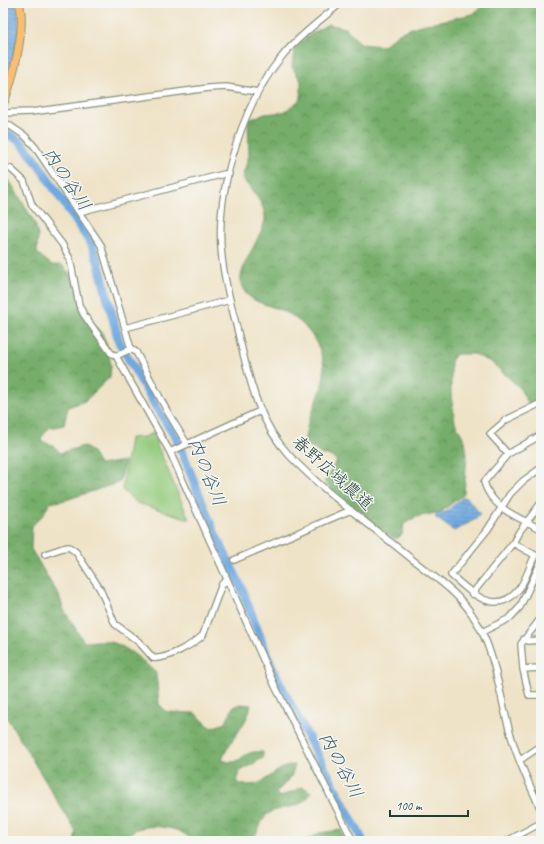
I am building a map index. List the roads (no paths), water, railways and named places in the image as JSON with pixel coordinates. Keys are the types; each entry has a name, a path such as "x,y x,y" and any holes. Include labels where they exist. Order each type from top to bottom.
{"main road":[{"path":"3,105 21,31 22,17 19,3"}],"street":[{"name":"春野広域農道","path":"341,3 298,40 284,54 268,75 258,92 239,135 224,194 221,244 230,300 249,378 260,411 278,442 290,456 352,510 454,594 473,615 482,632 494,665 512,739 541,810"},
{"path":"3,113 31,112 209,88 226,87 258,92"},
{"path":"3,121 25,136 35,147 79,212 104,254 125,328 129,350"},
{"path":"3,166 11,169 24,181 32,205 62,244 70,259 80,305 84,315 111,353 118,356 172,451 227,580 275,686 353,841"},
{"path":"79,212 224,174 229,174"},
{"path":"125,328 230,300"},
{"path":"118,356 129,350 136,352 186,444"},
{"path":"508,454 490,434 506,420 541,403"},
{"path":"172,451 260,411"},
{"path":"541,435 508,454 484,482 486,488 501,509 541,529"},
{"path":"513,544 535,555 518,589 506,600 494,603 472,594 451,575 488,529 510,494 523,481 541,468"},
{"path":"472,594 513,544 526,522 541,503"},
{"path":"234,560 352,510"},
{"path":"44,554 62,548 69,548 76,552 100,589 115,624 139,642 153,658 161,659 198,640 203,635 222,584 227,580"},
{"path":"482,632 510,618 520,607 541,562"},
{"path":"541,618 524,639 520,647 529,695 541,695"},
{"path":"524,639 528,641 541,640"},
{"path":"523,669 541,668"},
{"path":"520,760 541,746"},
{"path":"507,841 541,823"}],"water":[{"path":"3,3 15,3 19,23 16,45 3,87 3,58 9,25"},
{"path":"463,497 468,499 480,514 476,519 454,531 435,517 437,514 446,512"}],"waterway":[{"name":"内の谷川","path":"3,131 21,142 34,158 92,245 98,261 119,342 158,410 177,439 213,530 241,587 281,686 363,841"}]}
